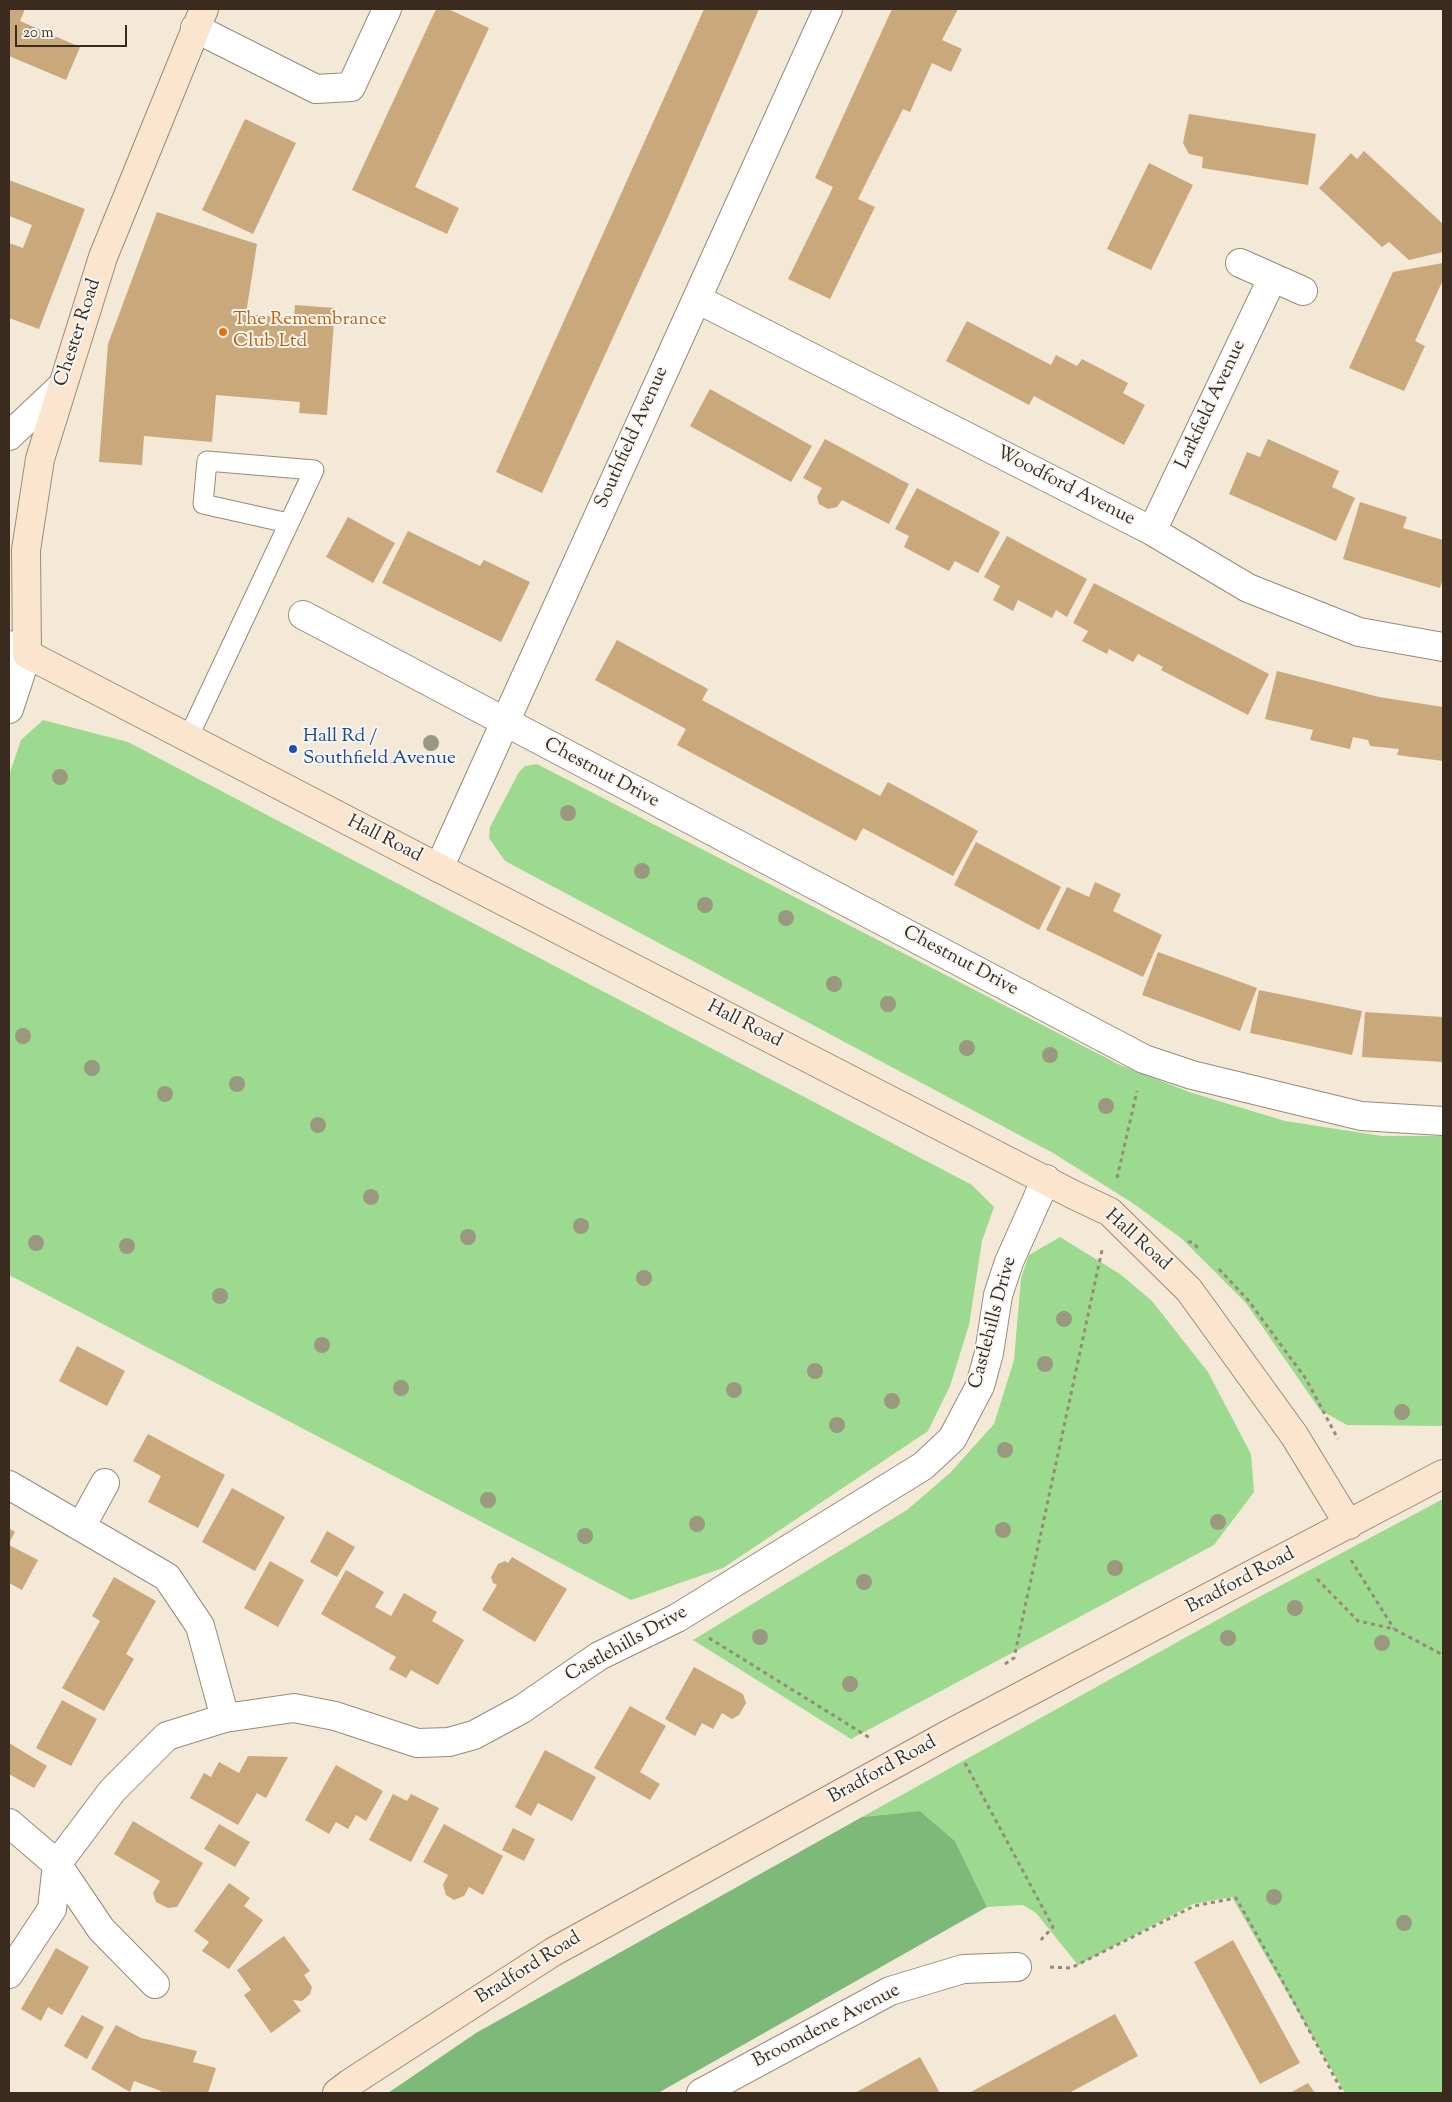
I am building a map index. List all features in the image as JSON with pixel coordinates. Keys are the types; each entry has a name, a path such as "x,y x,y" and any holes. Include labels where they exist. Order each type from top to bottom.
{"main road":[{"name":"Chester Road","path":"18,650 26,550 40,459 103,257 200,18"},
{"name":"Hall Road","path":"18,650 1110,1212 1190,1290 1294,1435 1349,1525"},
{"name":"Bradford Road","path":"337,2093 553,1952 949,1734 1443,1474"}],"street":[{"path":"200,18 316,89 351,87 387,9"},
{"name":"Southfield Avenue","path":"439,868 828,9"},
{"path":"1240,263 1272,279 1303,291"},
{"name":"Larkfield Avenue","path":"1152,531 1272,279"},
{"name":"Woodford Avenue","path":"697,299 1152,531 1248,588 1359,632 1443,647"},
{"path":"9,436 61,387"},
{"name":"Chestnut Drive","path":"303,615 504,723 1144,1059 1192,1075 1361,1116 1443,1121"},
{"path":"9,709 18,650"},
{"name":"Castlehills Drive","path":"57,1864 112,1791 167,1736 225,1718 294,1708 335,1716 418,1743 449,1742 474,1735 522,1709 600,1656 677,1618 923,1466 952,1439 980,1386 989,1353 998,1295 1006,1270 1046,1179"},
{"path":"81,1527 105,1483"},
{"path":"9,1485 167,1577 200,1626 225,1718"},
{"path":"9,1824 57,1864 101,1929 155,1984"},
{"path":"9,1974 52,1909 57,1864"},
{"name":"Broomdene Avenue","path":"701,2093 890,1991 963,1969 1017,1967"}],"lane":[{"path":"188,738 314,470 207,461 203,504 288,523"}],"path":[{"path":"998,1667 1014,1658 1144,1059"},
{"path":"1349,1525 1351,1559 1394,1629"},
{"path":"1294,1554 1358,1621 1394,1629 1443,1656"},
{"path":"677,1618 870,1738 878,1734"},
{"path":"949,1734 1053,1927 1017,1967"},
{"path":"1017,1967 1071,1968 1194,1906 1236,1898 1343,2093"}],"green space":[{"path":"43,720 128,742 972,1185 994,1207 982,1241 969,1325 950,1386 928,1431 723,1568 631,1600 9,1275 9,775 21,740"},
{"path":"537,764 1118,1064 1189,1092 1285,1121 1382,1136 1443,1136 1443,1426 1347,1425 1320,1410 1246,1303 1181,1238 1131,1202 1053,1153 505,861 489,838 490,827 519,772 525,766"},
{"path":"1060,1237 1120,1274 1152,1301 1208,1372 1251,1454 1254,1492 1214,1545 851,1739 693,1640 907,1510 950,1473 994,1424 1014,1360 1021,1278 1029,1255"},
{"path":"1443,1499 1443,2093 1345,2093 1232,1897 1193,1904 1078,1965 1036,1913 1023,1905 987,1907 955,1841 920,1811 862,1817 1246,1604"},
{"path":"920,1811 955,1841 987,1907 658,2093 388,2093 476,2033 862,1817"}],"building":[{"path":"9,9 25,9 20,21 80,47 66,80 9,56"},
{"path":"436,9 448,9 489,28 415,187 459,208 447,234 352,190"},
{"path":"704,9 759,9 668,217 542,493 496,472"},
{"path":"892,9 958,9 942,40 962,49 951,72 932,63 910,112 903,109 858,199 875,207 830,299 788,279 833,187 815,178"},
{"path":"1189,114 1316,134 1308,185 1202,168 1203,157 1189,154 1183,143"},
{"path":"245,119 296,143 253,234 202,210"},
{"path":"1364,151 1443,224 1443,252 1409,260 1389,242 1382,247 1319,188 1351,153 1357,159"},
{"path":"1149,163 1193,185 1151,270 1107,249"},
{"path":"9,180 85,209 39,329 9,318 9,243 23,248 32,225 9,216"},
{"name":"The Remembrance Club Ltd","path":"157,212 257,244 246,314 294,319 295,305 335,308 327,415 299,413 300,402 216,395 212,442 144,436 142,465 99,462 108,344"},
{"path":"1443,263 1443,280 1415,341 1425,346 1404,391 1349,368 1393,272"},
{"path":"967,321 1051,365 1056,355 1077,366 1082,359 1128,383 1123,393 1145,405 1124,445 1034,396 1029,405 946,361"},
{"path":"710,389 812,446 791,482 690,426"},
{"path":"825,439 909,484 889,524 842,500 837,507 828,509 819,504 817,497 822,488 803,478"},
{"path":"1268,439 1339,471 1332,487 1355,498 1336,541 1229,494 1247,452 1260,457"},
{"path":"917,488 1000,532 978,573 955,561 949,571 904,547 909,536 895,529"},
{"path":"1360,502 1407,517 1403,528 1443,540 1443,578 1440,588 1343,559"},
{"path":"348,517 395,543 373,583 326,557"},
{"path":"408,531 480,566 484,560 530,582 501,642 382,583"},
{"path":"1007,536 1087,579 1067,617 1056,610 1052,618 1018,600 1013,611 993,600 1000,586 984,577"},
{"path":"1094,583 1269,674 1248,715 1161,670 1163,667 1138,654 1133,662 1109,649 1107,654 1082,641 1088,631 1073,623"},
{"path":"617,640 708,689 702,700 880,796 888,782 978,831 953,876 863,828 856,841 677,745 686,729 595,680"},
{"path":"1277,671 1379,697 1443,707 1443,761 1397,755 1399,749 1370,746 1368,740 1353,737 1350,749 1310,740 1313,730 1265,719"},
{"path":"976,842 1061,887 1039,930 954,885"},
{"path":"1095,882 1121,894 1113,911 1162,935 1143,977 1046,930 1067,887 1089,897"},
{"path":"1158,952 1257,988 1240,1031 1142,995"},
{"path":"1259,990 1362,1011 1352,1055 1250,1033"},
{"path":"1365,1012 1443,1017 1443,1062 1362,1057"},
{"path":"77,1346 125,1371 107,1406 59,1381"},
{"path":"148,1434 225,1475 198,1528 148,1502 161,1476 133,1461"},
{"path":"232,1488 285,1517 255,1571 202,1542"},
{"path":"9,1528 15,1532 9,1543"},
{"path":"327,1531 355,1547 337,1577 310,1562"},
{"path":"9,1545 38,1560 22,1590 9,1583"},
{"path":"512,1557 567,1589 535,1642 482,1610 497,1585 493,1583 491,1577 498,1564 505,1561 508,1563"},
{"path":"270,1561 304,1580 278,1627 244,1608"},
{"path":"346,1570 384,1592 375,1607 391,1616 404,1593 437,1612 432,1621 464,1640 438,1685 411,1670 406,1678 389,1669 396,1657 321,1614"},
{"path":"114,1577 156,1601 126,1654 134,1659 104,1711 62,1688 100,1621 92,1616"},
{"path":"694,1667 743,1694 746,1703 739,1715 732,1719 722,1713 713,1729 702,1723 695,1736 665,1719"},
{"path":"62,1700 97,1719 71,1766 36,1748"},
{"path":"630,1706 666,1726 640,1772 660,1784 650,1800 594,1768"},
{"path":"9,1743 47,1766 34,1788 9,1774"},
{"path":"545,1750 596,1777 572,1821 538,1803 531,1816 515,1807"},
{"path":"248,1756 288,1757 266,1798 257,1793 238,1825 190,1798 204,1773 211,1777 219,1762 239,1773"},
{"path":"336,1765 383,1791 366,1821 356,1815 348,1829 336,1822 329,1834 305,1820"},
{"path":"393,1794 407,1801 411,1794 439,1808 411,1862 369,1840"},
{"path":"133,1821 203,1863 177,1907 168,1908 156,1902 153,1893 160,1881 114,1854"},
{"path":"219,1824 250,1842 235,1867 204,1849"},
{"path":"444,1824 503,1856 483,1895 469,1887 464,1896 454,1900 446,1895 443,1885 448,1875 423,1862"},
{"path":"513,1828 535,1839 524,1861 502,1850"},
{"path":"229,1883 250,1898 244,1906 263,1920 229,1969 202,1951 209,1942 194,1931"},
{"path":"284,1936 310,1971 304,1975 312,1987 310,1994 302,2001 293,2000 301,2011 271,2033 244,1995 251,1990 237,1970"},
{"path":"1233,1940 1300,2063 1260,2084 1194,1962"},
{"path":"56,1948 89,1967 62,2015 48,2007 41,2021 21,2009"},
{"path":"1115,2014 1138,2056 1069,2093 969,2093"},
{"path":"82,2015 104,2027 87,2059 64,2046"},
{"path":"116,2025 141,2038 197,2051 193,2062 216,2068 208,2093 160,2093 161,2091 134,2081 130,2092 91,2069"},
{"path":"920,2057 940,2093 855,2093"},
{"path":"1308,2083 1315,2093 1290,2093"}],"place":[{"name":"The Remembrance Club Ltd","path":"223,332"},
{"name":"Hall Rd / Southfield Avenue","path":"293,749"}]}
